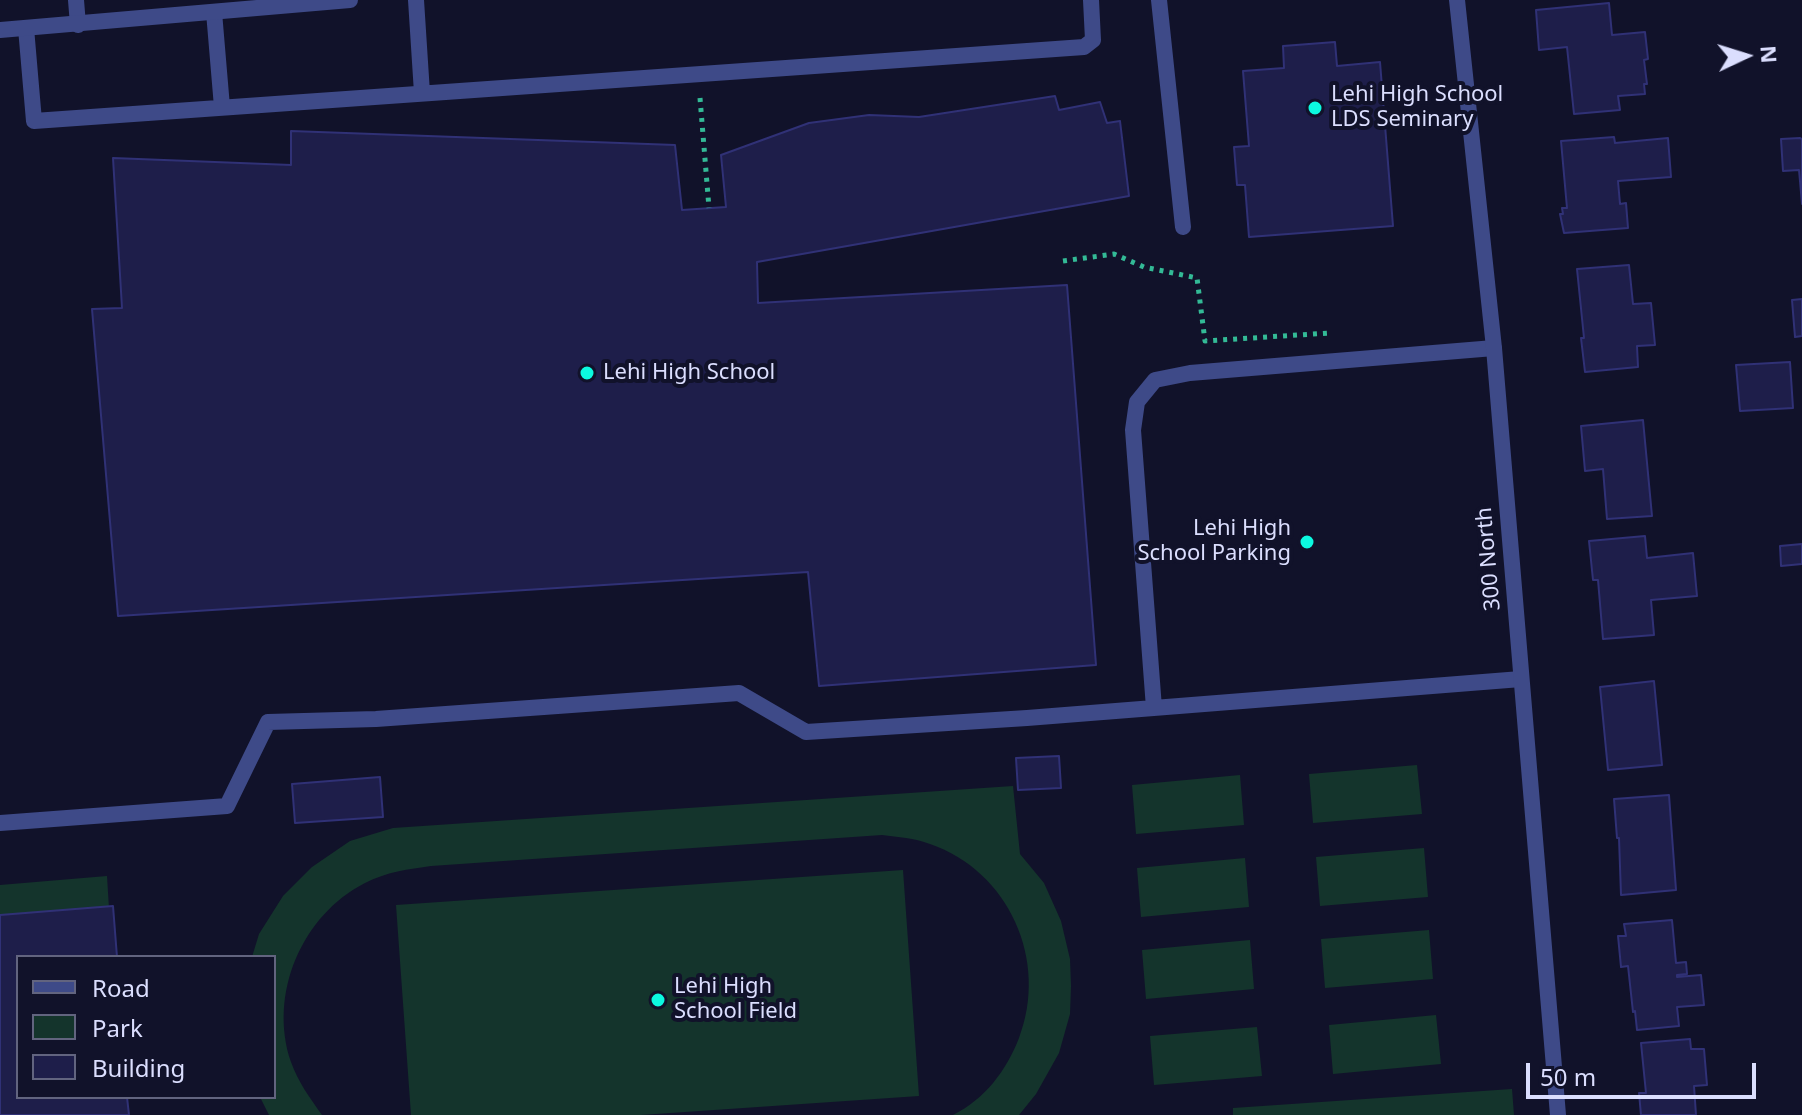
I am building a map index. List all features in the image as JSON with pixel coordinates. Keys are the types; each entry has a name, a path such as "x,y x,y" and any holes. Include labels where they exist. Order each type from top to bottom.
{"street":[{"path":"76,0 78,25"},
{"path":"0,30 350,0"},
{"path":"416,0 422,93"},
{"path":"26,28 34,121 1084,47 1093,40 1091,0"},
{"path":"1159,0 1183,227"},
{"name":"300 North","path":"1457,0 1494,348 1558,1115"},
{"path":"214,12 222,107"},
{"path":"1154,708 1133,430 1137,402 1155,380 1190,373 1494,348"},
{"path":"0,823 227,806 268,722 376,719 739,693 806,732 1521,679"}],"path":[{"path":"700,98 709,208"},
{"path":"1063,261 1114,254 1144,267 1197,278 1205,341 1329,333"}],"green space":[{"path":"1417,765 1422,814 1313,823 1309,774"},
{"path":"1240,775 1244,825 1136,834 1132,785"},
{"path":"1013,786 1020,854 1044,883 1061,921 1070,959 1070,1014 1059,1053 1036,1094 1019,1115 953,1115 985,1092 1008,1062 1027,1009 1029,979 1025,950 1015,922 1001,897 981,875 958,857 924,842 882,835 431,866 398,872 365,883 343,897 308,936 288,984 284,1010 285,1036 291,1062 322,1115 269,1115 261,1099 276,1099 276,955 253,955 259,934 283,896 312,867 350,841 393,828"},
{"path":"1424,848 1428,897 1320,906 1316,857"},
{"path":"1245,858 1249,907 1141,917 1137,868"},
{"name":"Lehi High School Field","path":"903,870 919,1096 641,1115 411,1115 396,905"},
{"path":"107,876 112,955 16,955 16,1099 0,1115 0,885"},
{"path":"1429,930 1433,979 1325,988 1321,939"},
{"path":"1250,940 1254,989 1146,999 1142,950"},
{"path":"1436,1015 1441,1064 1333,1074 1329,1025"},
{"path":"1257,1027 1262,1076 1154,1085 1150,1036"},
{"path":"1512,1089 1514,1115 1233,1115 1233,1108"}],"building":[{"path":"1609,3 1612,35 1645,32 1648,59 1644,60 1645,94 1618,96 1620,110 1574,114 1567,47 1539,50 1536,10"},
{"name":"Lehi High School LDS Seminary","path":"1335,42 1337,66 1380,62 1393,226 1249,237 1245,185 1237,185 1234,147 1249,146 1243,71 1284,68 1283,46"},
{"path":"1055,96 1059,110 1100,102 1107,123 1120,121 1129,196 757,262 758,303 1067,285 1096,665 819,686 808,572 118,616 92,309 122,308 113,158 291,165 291,131 675,145 682,210 726,207 721,155 809,123 869,115 919,117"},
{"path":"1614,137 1615,143 1668,138 1671,177 1618,181 1620,204 1626,203 1628,228 1564,233 1560,214 1563,214 1562,208 1567,208 1561,141"},
{"path":"1800,138 1802,204 1799,170 1783,171 1781,139"},
{"path":"1629,265 1633,304 1651,303 1655,345 1637,346 1638,367 1585,372 1577,269"},
{"path":"1802,299 1802,336 1795,337 1792,300"},
{"path":"1790,362 1793,408 1740,411 1736,365"},
{"path":"1643,420 1652,516 1607,519 1603,469 1585,471 1581,426"},
{"path":"1645,536 1647,558 1693,553 1697,596 1651,600 1654,635 1603,639 1598,580 1593,580 1589,541"},
{"path":"1802,544 1802,564 1781,566 1780,546"},
{"path":"1654,681 1662,765 1608,770 1600,687"},
{"path":"1059,756 1061,788 1018,790 1016,758"},
{"path":"380,777 383,817 295,823 292,784"},
{"path":"1669,795 1676,890 1621,895 1614,799"},
{"path":"113,906 117,955 16,955 16,1099 127,1099 129,1115 0,1115 0,915"},
{"path":"1672,920 1676,963 1686,962 1687,974 1677,977 1701,975 1704,1005 1677,1007 1679,1026 1637,1030 1628,966 1621,967 1618,936 1626,936 1624,924"},
{"path":"1690,1039 1691,1049 1704,1049 1707,1085 1694,1086 1696,1115 1641,1115 1639,1093 1646,1093 1641,1043"}],"place":[{"name":"Lehi High School LDS Seminary","path":"1315,108"},
{"name":"Lehi High School","path":"587,373"},
{"name":"Lehi High School Parking","path":"1307,542"},
{"name":"Lehi High School Field","path":"658,1000"}]}
